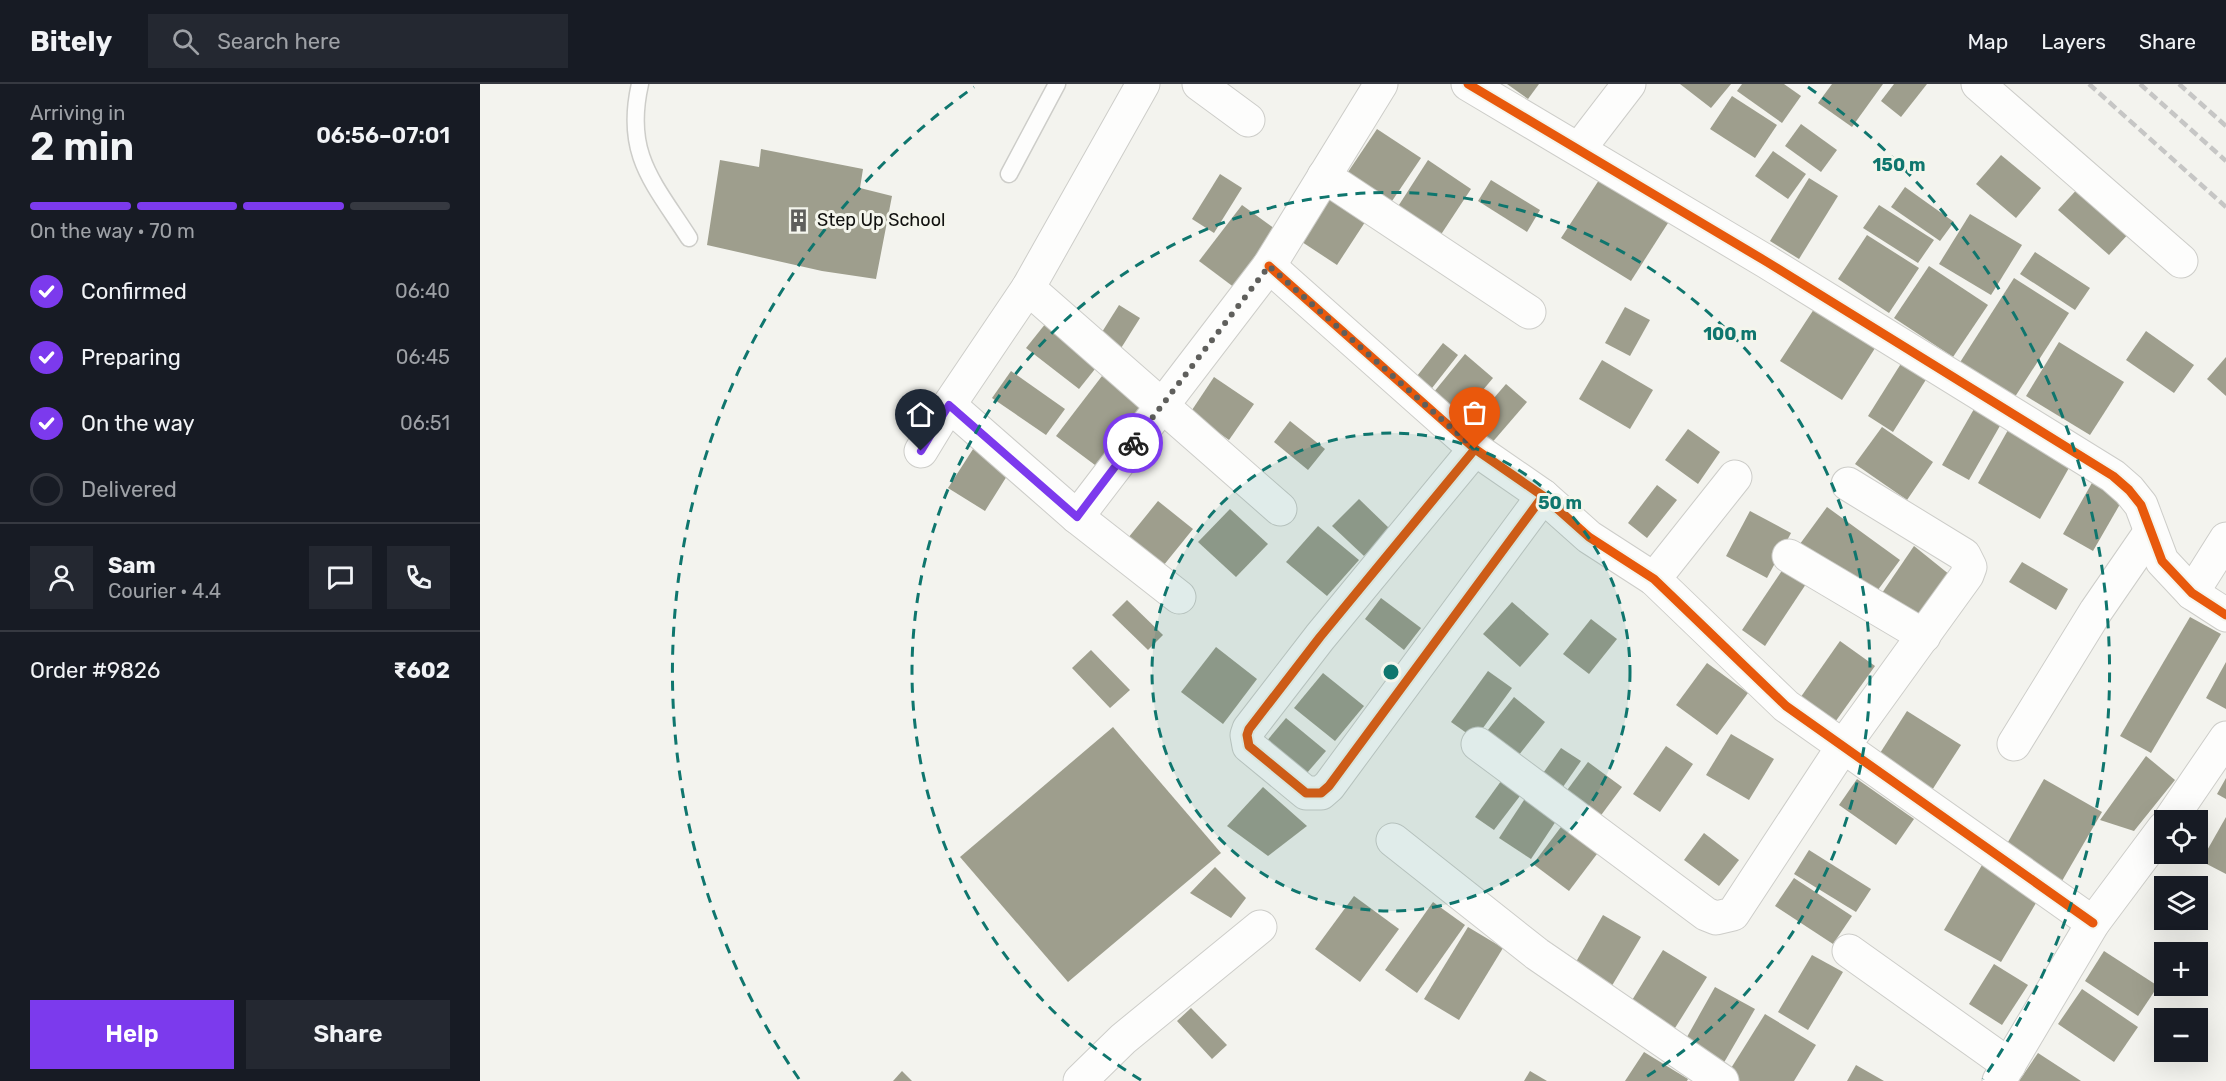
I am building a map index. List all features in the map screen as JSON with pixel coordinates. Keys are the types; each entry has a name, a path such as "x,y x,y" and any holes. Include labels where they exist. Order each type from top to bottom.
{"street":[{"path":"921,451 949,405 1028,288 1143,84"},
{"path":"1199,84 1248,120"},
{"path":"1077,517 1269,266 1381,84"},
{"path":"1468,84 1579,149 2113,476 2129,490 2140,506 2162,561 2192,592 2226,615"},
{"path":"1579,149 1629,84"},
{"path":"1978,84 2181,261"},
{"path":"1324,176 1529,312"},
{"path":"1269,266 1475,449 1543,496 1589,537 1654,579 1786,706 2093,923"},
{"path":"1028,288 1280,509"},
{"path":"949,405 1077,517 1179,597"},
{"path":"1475,449 1320,637 1249,729 1247,735 1249,746 1306,793 1321,793 1329,786 1543,496"},
{"path":"1654,579 1735,477"},
{"path":"1478,744 1706,914 1716,918 1733,914 1842,747 1924,636 1967,575 1970,567 1964,555 1848,484"},
{"path":"2014,744 2096,611 2150,534"},
{"path":"2192,592 2226,539"},
{"path":"1789,556 1924,636"},
{"path":"2177,810 2226,738"},
{"path":"1393,840 1537,954 1722,1081"},
{"path":"1849,951 2004,1073 2093,923 2154,841"},
{"path":"1080,1081 1123,1039 1260,927"}],"lane":[{"path":"640,84 635,105 635,139 642,165 689,238"},
{"path":"1009,174 1057,84"}],"building":[{"path":"1507,84 1539,84 1528,99"},
{"path":"1680,84 1731,84 1711,108"},
{"path":"1742,84 1784,84 1801,96 1782,123 1737,91"},
{"path":"1832,84 1883,84 1852,127 1818,103"},
{"path":"1894,84 1927,84 1901,117 1881,101"},
{"path":"1732,96 1777,125 1755,158 1710,129"},
{"path":"1801,124 1837,150 1821,172 1785,146"},
{"path":"1377,129 1421,158 1390,204 1346,175"},
{"name":"Step Up School","path":"761,149 863,169 860,188 892,196 876,279 822,271 707,245 720,160 759,167"},
{"path":"1773,151 1806,174 1788,199 1755,176"},
{"path":"2001,155 2041,188 2016,218 1976,184"},
{"path":"1428,160 1471,189 1440,236 1397,208"},
{"path":"1220,174 1242,188 1214,233 1192,219"},
{"path":"1809,178 1838,196 1799,259 1770,241"},
{"path":"1491,180 1540,210 1527,232 1478,201"},
{"path":"1599,180 1668,223 1631,281 1561,238"},
{"path":"2081,185 2131,231 2109,255 2058,210"},
{"path":"1905,187 1954,222 1940,241 1891,207"},
{"path":"1330,191 1369,216 1337,265 1299,240"},
{"path":"1242,205 1282,234 1239,291 1199,261"},
{"path":"1879,205 1934,240 1918,263 1863,228"},
{"path":"1970,214 2022,245 1991,295 1939,264"},
{"path":"1867,235 1919,268 1889,313 1838,279"},
{"path":"2035,252 2090,288 2075,310 2020,274"},
{"path":"1929,266 1988,305 1953,357 1894,318"},
{"path":"2014,278 2069,313 2011,403 1957,367"},
{"path":"1119,305 1140,318 1118,353 1097,340"},
{"path":"1816,306 1877,345 1842,400 1780,361"},
{"path":"1625,307 1650,320 1630,356 1605,343"},
{"path":"1050,318 1103,359 1079,389 1026,348"},
{"path":"2146,331 2194,365 2174,393 2126,360"},
{"path":"2059,342 2124,382 2090,435 2026,396"},
{"path":"1443,343 1458,355 1425,397 1410,385"},
{"path":"1465,354 1493,378 1457,421 1429,398"},
{"path":"2226,357 2226,396 2207,379"},
{"path":"1602,360 1653,390 1630,429 1579,399"},
{"path":"1902,362 1927,378 1893,432 1868,416"},
{"path":"1011,371 1065,409 1046,435 992,398"},
{"path":"1102,376 1145,408 1099,468 1056,436"},
{"path":"1214,377 1254,404 1229,440 1190,413"},
{"path":"1506,384 1527,402 1484,452 1463,434"},
{"path":"1974,409 2001,424 1969,480 1942,465"},
{"path":"1290,421 1325,449 1308,470 1274,442"},
{"path":"2012,423 2074,459 2040,519 1978,483"},
{"path":"1882,427 1933,462 1907,500 1855,464"},
{"path":"1688,429 1720,452 1698,484 1665,460"},
{"path":"975,446 1012,468 985,511 948,488"},
{"path":"2097,474 2127,492 2093,551 2063,534"},
{"path":"1657,485 1677,500 1647,538 1628,523"},
{"path":"1359,499 1390,529 1364,556 1332,526"},
{"path":"1158,501 1193,529 1159,571 1124,543"},
{"path":"1827,507 1900,560 1869,602 1797,548"},
{"path":"1230,509 1268,544 1236,577 1198,542"},
{"path":"1750,511 1791,533 1767,578 1726,556"},
{"path":"1318,526 1359,560 1327,596 1286,562"},
{"path":"1914,546 1955,579 1926,620 1882,593"},
{"path":"2022,562 2068,589 2056,610 2009,582"},
{"path":"1785,566 1808,581 1765,646 1742,630"},
{"path":"1381,598 1421,628 1404,650 1365,619"},
{"path":"1127,600 1163,635 1148,650 1112,615"},
{"path":"1512,602 1549,634 1520,667 1483,634"},
{"path":"2190,617 2221,634 2151,753 2120,736"},
{"path":"1591,619 1617,639 1589,674 1563,654"},
{"path":"1840,641 1875,666 1833,725 1798,701"},
{"path":"1216,647 1257,679 1223,724 1181,692"},
{"path":"1091,650 1130,690 1110,708 1072,668"},
{"path":"2226,662 2226,709 2206,698"},
{"path":"1707,663 1748,693 1717,735 1676,705"},
{"path":"1488,671 1512,688 1475,739 1451,722"},
{"path":"1323,673 1364,706 1335,741 1294,708"},
{"path":"1514,697 1545,722 1511,765 1480,740"},
{"path":"1907,711 1961,745 1927,798 1873,764"},
{"path":"1286,718 1326,751 1300,781 1260,749"},
{"path":"1113,727 1221,853 1068,982 960,857"},
{"path":"1731,734 1774,759 1749,800 1706,775"},
{"path":"1666,746 1693,764 1660,812 1633,794"},
{"path":"1561,748 1581,761 1556,797 1536,783"},
{"path":"2146,756 2175,780 2134,831 2100,820"},
{"path":"1588,762 1622,787 1596,822 1562,797"},
{"path":"1504,777 1523,792 1494,830 1475,817"},
{"path":"2226,778 2226,799 2217,794"},
{"path":"1857,779 1914,819 1896,845 1839,805"},
{"path":"2044,779 2102,812 2062,881 2004,849"},
{"path":"1263,787 1307,826 1268,856 1227,826"},
{"path":"1526,797 1558,818 1531,859 1499,838"},
{"path":"2226,817 2226,874 2207,864 2208,849"},
{"path":"1564,823 1600,850 1569,891 1533,864"},
{"path":"1704,833 1739,860 1719,886 1684,860"},
{"path":"1809,850 1871,889 1856,912 1794,874"},
{"path":"1982,865 2039,898 2001,962 1944,930"},
{"path":"1215,867 1246,898 1231,918 1190,893"},
{"path":"1794,878 1852,916 1833,944 1775,906"},
{"path":"1354,896 1399,929 1360,982 1315,949"},
{"path":"1433,902 1465,925 1417,993 1385,970"},
{"path":"1603,915 1641,937 1610,989 1573,967"},
{"path":"1468,927 1503,948 1459,1020 1424,999"},
{"path":"1663,950 1707,977 1670,1036 1626,1010"},
{"path":"2104,951 2154,983 2154,992 2138,1016 2085,981"},
{"path":"1812,955 1843,972 1808,1030 1778,1012"},
{"path":"1994,964 2028,985 2002,1025 1969,1004"},
{"path":"1715,987 1755,1009 1722,1066 1683,1044"},
{"path":"2082,989 2138,1027 2114,1062 2058,1024"},
{"path":"1191,1008 1227,1045 1212,1059 1177,1021"},
{"path":"1765,1014 1816,1045 1794,1081 1740,1081 1728,1073"},
{"path":"1644,1052 1688,1079 1687,1081 1625,1081"},
{"path":"2038,1053 2081,1081 2019,1081"},
{"path":"1856,1065 1884,1081 1847,1081"},
{"path":"902,1071 912,1081 893,1081"},
{"path":"1530,1071 1547,1081 1524,1081"}],"railway":[{"path":"2089,84 2226,207"},
{"path":"2140,84 2226,161"},
{"path":"2179,84 2226,126"}],"cycle path":[{"path":"1468,84 1767,262 2113,476 2141,505 2162,561 2192,593 2226,615"},
{"path":"1269,266 1475,449 1543,496 1589,537 1654,579 1786,706 2093,923"},
{"path":"1475,449 1320,637 1249,729 1247,735 1249,746 1306,793 1321,793 1329,786 1543,496"}],"way so far":[{"path":"1133,443 1269,266 1349,334 1376,363 1475,449"}],"place":[{"name":"Step Up School","path":"799,220"}],"route":[{"path":"921,451 949,405 1077,517 1133,443"}]}
